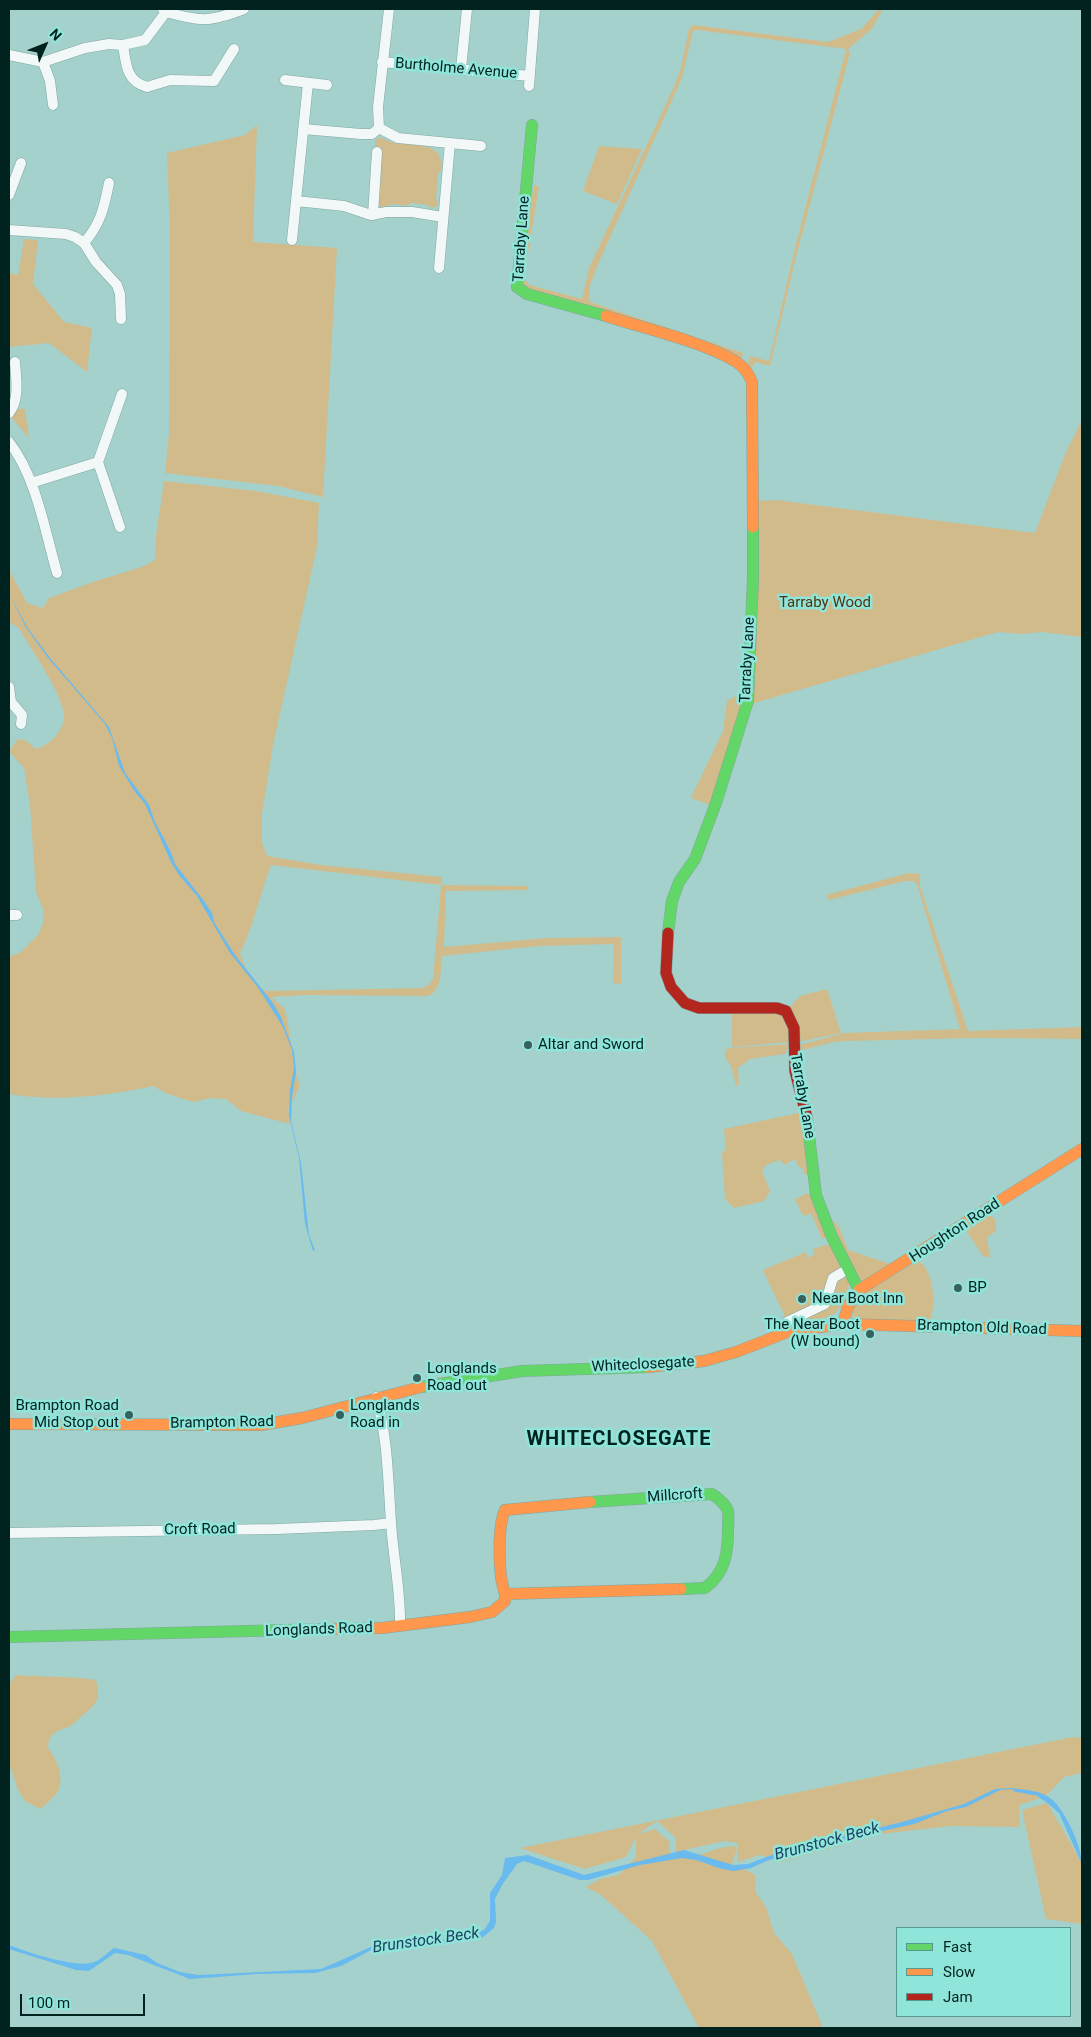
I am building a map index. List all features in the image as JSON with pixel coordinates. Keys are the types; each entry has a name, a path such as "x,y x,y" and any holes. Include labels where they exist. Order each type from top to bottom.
{"street":[{"path":"9,55 42,62 85,48 109,44 123,45 145,40 165,10 194,20 214,19 244,9"},
{"path":"379,128 378,107 389,9"},
{"path":"461,69 467,9"},
{"name":"Burtholme Avenue","path":"382,62 461,69 529,81 535,9"},
{"path":"123,45 126,70 130,76 147,86 170,80 214,81 235,49"},
{"path":"42,62 50,81 53,105"},
{"path":"285,80 327,85"},
{"path":"292,240 308,83"},
{"name":"Tarraby Lane","path":"532,125 517,286 527,294 586,310 706,348 737,362 749,374 752,382 752,577 748,701 704,839 674,893 669,922 666,973 671,987 690,1006 698,1008 777,1008 786,1011 790,1018 795,1038 795,1071 808,1121 816,1195 832,1237 859,1290"},
{"path":"303,128 372,134 379,128"},
{"path":"379,128 398,138 481,146"},
{"path":"439,268 450,143"},
{"path":"373,215 377,152"},
{"path":"9,195 20,163"},
{"path":"84,243 100,220 109,183"},
{"path":"296,201 344,206 373,215 412,212 443,217"},
{"path":"9,230 66,234 84,243 96,262 117,285 120,294 121,320"},
{"path":"9,413 15,401 17,386 15,362"},
{"path":"120,527 98,462 122,394"},
{"path":"9,442 18,454 31,483 57,573"},
{"path":"31,483 98,462"},
{"path":"9,688 11,702 22,715 21,724"},
{"path":"19,710 31,708"},
{"name":"Houghton Road","path":"843,1324 847,1307 859,1290 938,1242 1082,1149"},
{"path":"781,1334 787,1322 825,1304 833,1278 848,1269"},
{"name":"Whiteclosegate","path":"430,1385 522,1371 677,1366 736,1352 781,1334 818,1326 843,1324 881,1326"},
{"name":"Brampton Old Road","path":"881,1326 1082,1331"},
{"name":"Brampton Road","path":"9,1424 261,1425 302,1418 376,1397 430,1385"},
{"path":"376,1397 382,1426 400,1626 485,1614 501,1605 505,1601 506,1594"},
{"name":"Millcroft","path":"712,1494 726,1505 728,1511 726,1563 721,1576 706,1588 506,1594 500,1572 501,1518 502,1513 508,1509 712,1494"},
{"name":"Croft Road","path":"9,1533 277,1529 374,1525 391,1522"},
{"name":"Longlands Road","path":"9,1637 297,1631 400,1626"}],"green space":[{"path":"879,9 883,9 872,29 848,49 850,53 796,257 770,366 755,362 751,369 748,362 750,356 769,361 795,248 846,49 693,31 682,78 589,288 590,302 743,353 742,358 523,288 519,279 534,185 539,187 524,277 528,284 533,286 582,299 589,268 674,87 681,68 689,29 693,25 828,42 861,29"},
{"path":"257,125 253,242 337,248 323,497 278,486 165,473 169,433 170,233 167,153 245,135"},
{"path":"380,137 399,144 425,146 438,153 441,161 441,171 438,173 436,198 438,206 431,208 428,205 410,203 407,206 395,204 376,208 381,147 375,146 375,141"},
{"path":"599,146 642,149 617,204 583,191"},
{"path":"24,239 38,240 33,284 64,322 92,328 87,372 49,343 9,347 9,273 18,275"},
{"path":"17,409 25,409 29,438 11,417"},
{"name":"Tarraby Wood","path":"1082,420 1082,637 1042,632 1022,634 998,632 751,704 756,501 776,500 1035,533 1066,452"},
{"path":"164,481 256,491 319,503 317,547 273,745 262,814 262,843 267,856 321,865 442,877 441,885 528,886 528,890 446,891 444,947 547,938 621,937 621,984 613,983 614,944 539,946 442,956 438,984 433,993 428,996 306,995 271,997 284,1008 294,1066 300,1086 288,1109 290,1124 241,1111 226,1099 210,1098 193,1102 168,1094 153,1086 117,1093 63,1098 9,1094 9,957 21,952 38,935 43,923 43,909 36,892 30,805 24,768 9,751 18,739 25,740 36,749 46,745 59,732 64,721 64,715 62,705 45,671 19,628 9,622 9,570 27,603 43,608 49,598 142,567 155,560 156,536","holes":["271,865 441,885 433,979 429,985 422,988 266,991 260,987 249,975 240,953 249,932"]},
{"path":"743,692 742,715 710,805 691,798 723,731 727,701"},
{"path":"909,873 920,874 920,886 968,1031 1082,1027 1082,1039 978,1038 846,1041 798,1051 799,1045 844,1033 960,1029 917,884 913,881 905,881 829,900 826,895"},
{"path":"827,989 841,1033 803,1041 732,1047 732,1011 780,1009 791,1006 800,996"},
{"path":"790,1044 785,1054 750,1059 738,1068 739,1084 736,1086 731,1066 725,1057 725,1051 728,1048"},
{"path":"803,1112 809,1175 803,1174 804,1170 797,1165 796,1160 784,1165 780,1160 766,1165 762,1171 770,1191 764,1201 734,1208 725,1199 722,1152 726,1150 724,1129"},
{"path":"808,1193 812,1195 826,1237 822,1239 811,1213 805,1216 802,1214 795,1199"},
{"path":"989,1215 995,1220 996,1231 987,1237 990,1257 984,1257 967,1230"},
{"path":"832,1218 840,1229 848,1250 890,1264 862,1282 844,1254"},
{"path":"829,1244 849,1283 848,1291 840,1308 830,1316 810,1322 803,1323 786,1319 763,1270 806,1252 808,1258 815,1254 813,1249"},
{"path":"917,1261 927,1270 932,1287 933,1306 930,1320 856,1320 853,1317 852,1309 862,1294"},
{"path":"16,1675 96,1680 98,1697 91,1708 73,1724 54,1733 50,1738 48,1748 54,1757 61,1778 56,1794 40,1809 25,1801 18,1790 9,1763 10,1683"},
{"path":"1073,1737 1082,1738 1082,1773 1064,1777 1046,1796 1020,1805 1019,1827 951,1826 880,1834 780,1862 760,1855 737,1862 738,1843 724,1841 676,1852 676,1838 657,1821 638,1834 655,1829 669,1841 671,1858 702,1854 720,1848 734,1846 737,1848 732,1864 735,1868 742,1868 755,1875 756,1893 766,1907 774,1933 792,1954 823,2028 699,2028 652,1941 601,1895 586,1887 600,1879 619,1875 636,1857 636,1837 626,1857 585,1869 520,1848"},
{"path":"1047,1803 1082,1863 1082,1924 1046,1919 1022,1810"}],"water":[{"path":"9,593 27,627 50,658 109,727 125,773 149,805 175,864 204,901 212,913 214,922 235,955 273,1003 281,1017 294,1052 296,1072 291,1121 301,1163 309,1235 315,1250 313,1251 305,1224 299,1158 289,1116 290,1090 294,1068 292,1050 283,1027 257,986 230,953 197,896 179,875 171,862 145,804 119,766 112,738 105,724 48,658 25,626"},
{"name":"Brunstock Beck","path":"1012,1788 1039,1792 1053,1801 1065,1817 1075,1837 1082,1864 1059,1813 1039,1796 1012,1789 1000,1790 966,1807 947,1811 914,1824 829,1843 769,1860 751,1868 734,1871 682,1858 640,1865 588,1880 580,1880 524,1861 517,1864 502,1885 495,1899 496,1922 494,1928 482,1938 429,1946 375,1948 341,1966 315,1973 257,1974 190,1979 128,1955 115,1953 89,1971 76,1970 9,1949 9,1945 50,1958 82,1964 97,1961 114,1948 146,1955 157,1963 180,1972 198,1975 321,1969 384,1941 416,1940 427,1943 484,1930 490,1921 490,1893 502,1875 505,1858 528,1855 584,1875 684,1850 733,1865 748,1864 782,1851 902,1822 964,1804 995,1789"}],"waterway":[{"name":"Brunstock Beck","path":"1014,1790 1034,1794"},
{"name":"Brunstock Beck","path":"1039,1796 1053,1805"}],"traffic: fast":[{"path":"532,125 517,287 527,294 606,316"},
{"path":"668,933 672,901 679,882 695,859 716,803 748,701 753,527"},
{"path":"807,1118 816,1195 832,1237 859,1290"},
{"path":"421,1387 522,1371 648,1367"},
{"path":"590,1502 712,1494 721,1501 728,1511 727,1547 721,1569 705,1588 681,1589"},
{"path":"9,1637 328,1629"}],"traffic: slow":[{"path":"606,316 706,347 735,361 747,373 752,382 753,527"},
{"path":"843,1324 848,1306 859,1290 1082,1149"},
{"path":"648,1367 704,1361 736,1352 790,1331 843,1324 1082,1331"},
{"path":"9,1424 261,1425 302,1418 421,1387"},
{"path":"328,1629 382,1628 470,1617 492,1612 505,1601 501,1577 500,1552 501,1524 505,1510 590,1502"},
{"path":"506,1594 681,1589"}],"traffic: jam":[{"path":"668,933 666,973 671,987 685,1003 699,1008 777,1008 786,1011 794,1028 795,1071 807,1118"}],"place":[{"name":"Altar and Sword","path":"528,1045"},
{"name":"BP","path":"958,1288"},
{"name":"Near Boot Inn","path":"802,1299"},
{"name":"The Near Boot (W bound)","path":"870,1334"},
{"name":"Longlands Road out","path":"417,1378"},
{"name":"Brampton Road Mid Stop out","path":"129,1415"},
{"name":"Longlands Road in","path":"340,1415"}],"district":[{"name":"WHITECLOSEGATE","path":"619,1440"}]}
